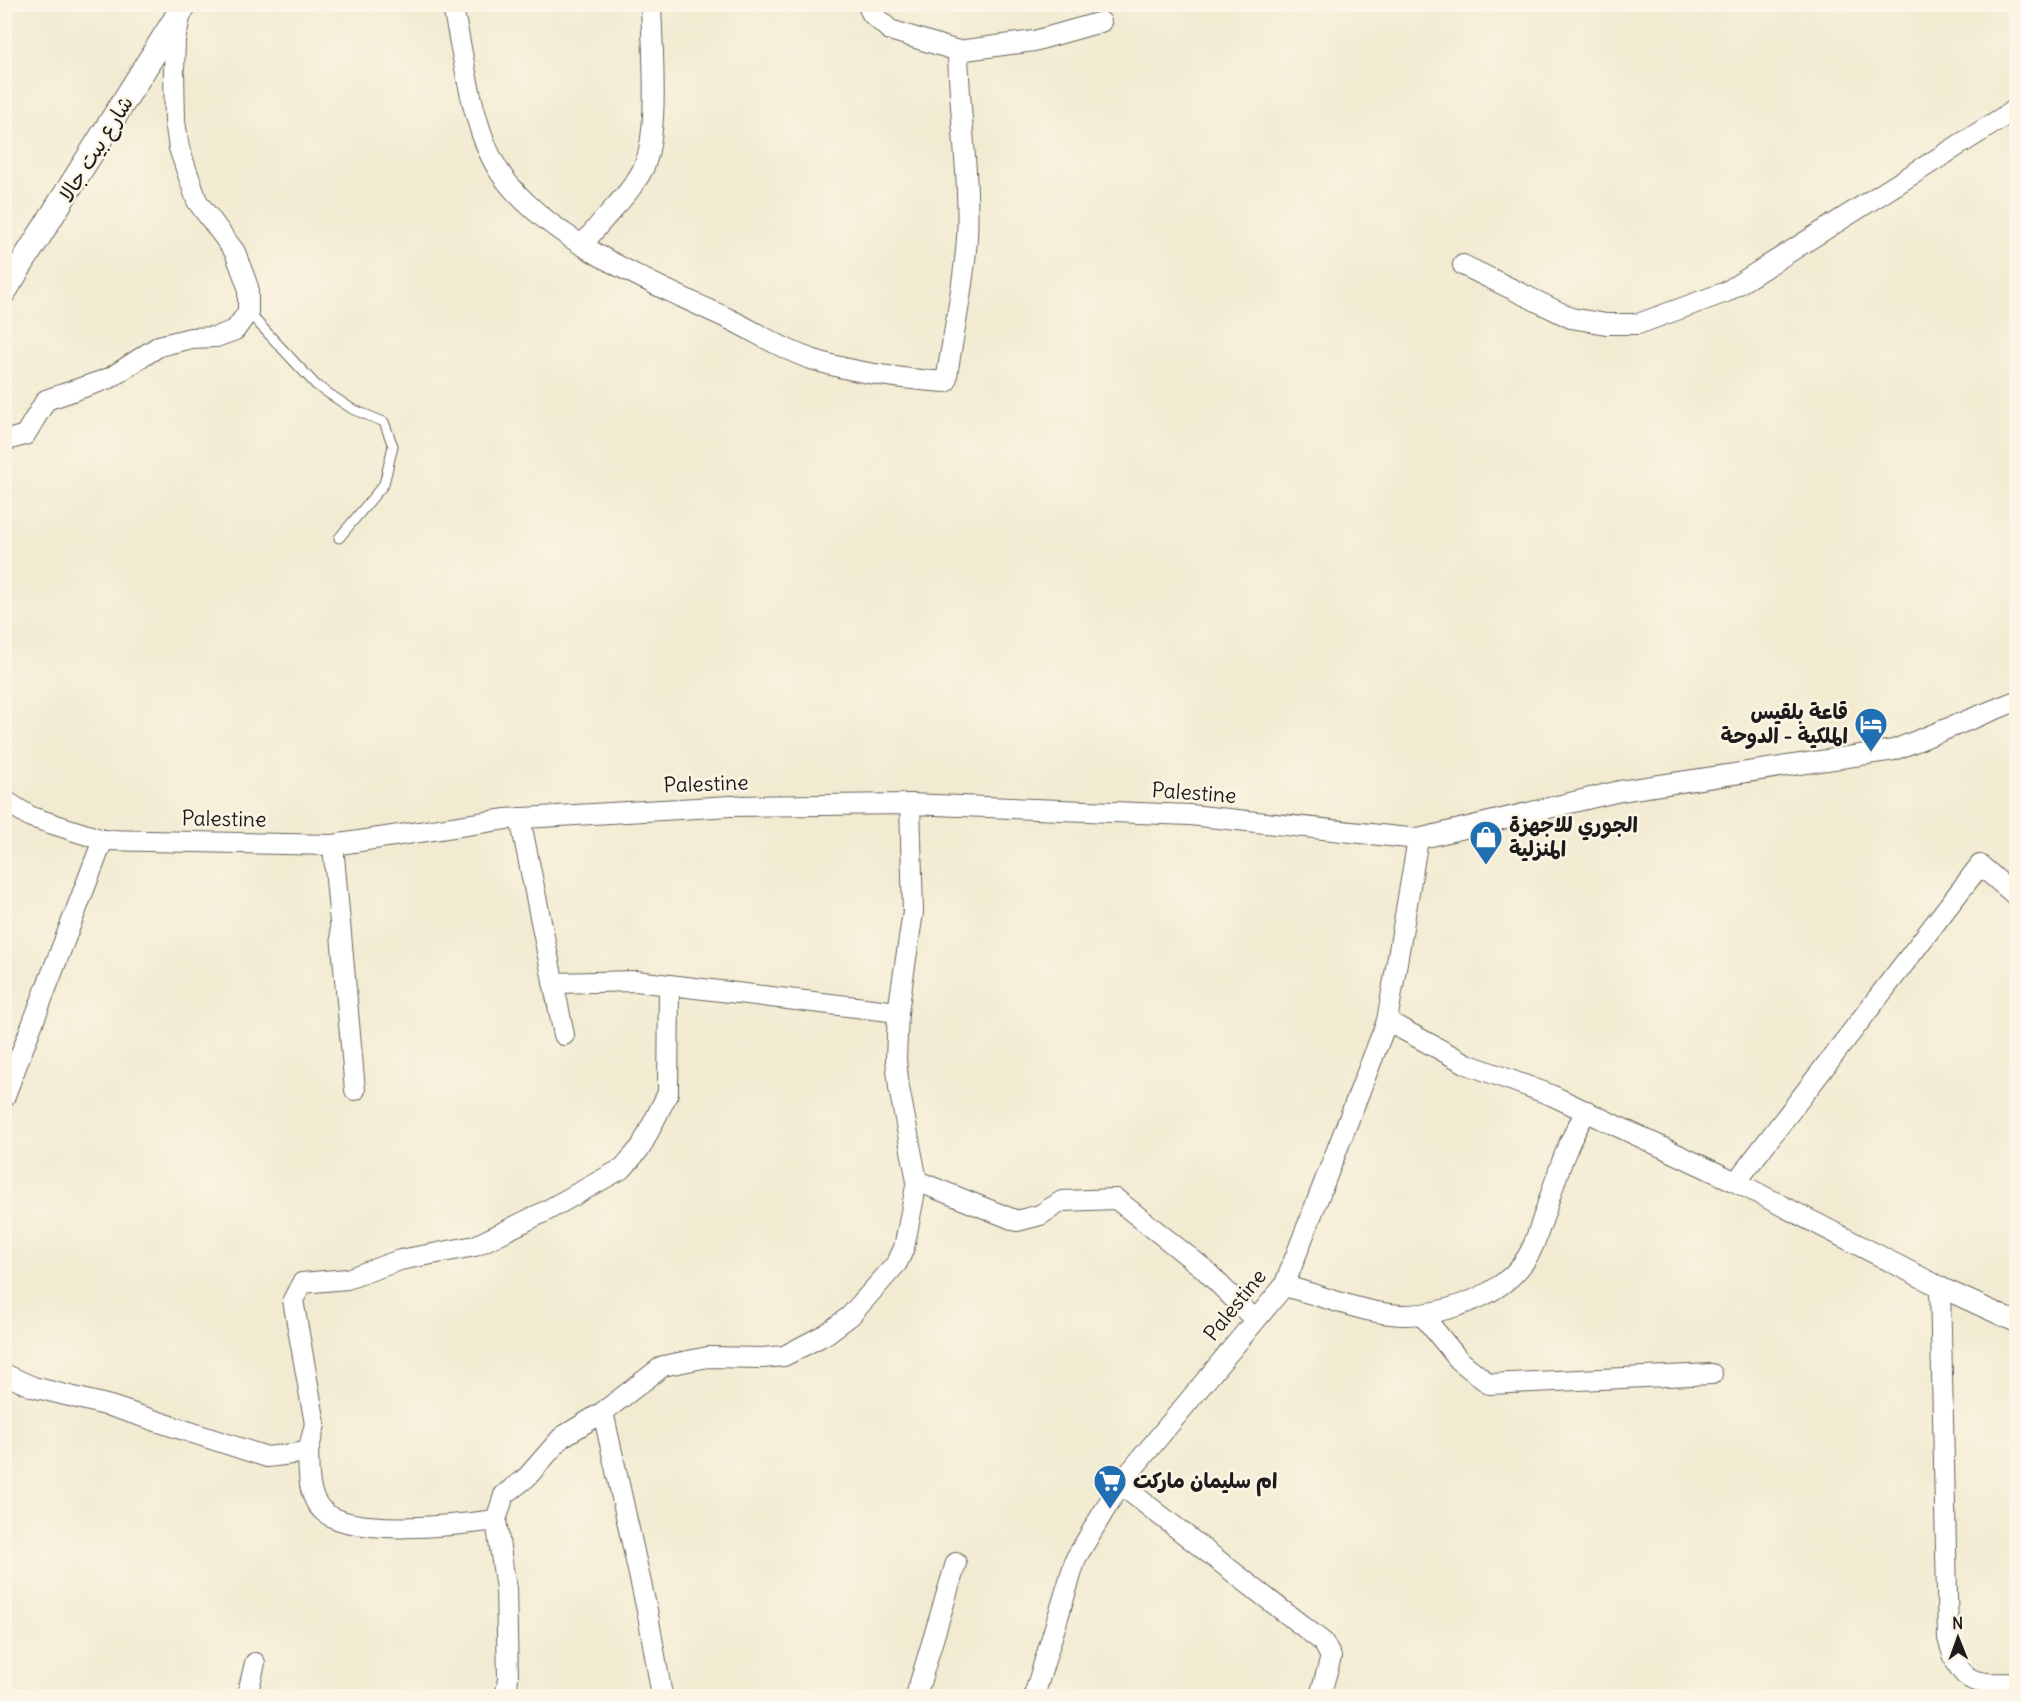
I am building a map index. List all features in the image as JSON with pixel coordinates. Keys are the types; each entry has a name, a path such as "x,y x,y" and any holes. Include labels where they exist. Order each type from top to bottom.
{"street":[{"path":"452,4 482,135 500,173 525,205 556,230 623,268 810,358 863,371 946,382 963,278 967,236 966,159 958,51"},
{"path":"584,244 598,223 622,200 644,167 652,111 651,4"},
{"path":"867,4 872,14 890,30 958,51 1034,41 1101,22"},
{"path":"4,441 25,435 46,400 110,378 137,358 159,346 191,338 216,337 235,330 249,312 248,287 235,252 197,201 179,148 175,121 174,71 175,40 183,8"},
{"name":"شارع بيت جالا","path":"4,292 183,8"},
{"path":"1463,265 1570,318 1606,324 1638,324 1726,292 2016,109"},
{"name":"Palestine","path":"4,800 32,817 103,840 333,845 520,818 731,806 910,804 1190,815 1418,839 1620,791 1894,750 2016,701"},
{"path":"506,1696 508,1678 506,1589 496,1520 504,1495 527,1477 546,1452 562,1437 603,1412 663,1366 708,1357 784,1356 826,1334 850,1316 897,1263 904,1248 917,1181 898,1088 896,1059 898,1012 913,912 910,804"},
{"path":"520,818 564,1035"},
{"name":"Palestine","path":"1035,1696 1076,1558 1120,1484 1284,1286 1387,1021 1418,839"},
{"path":"4,1098 103,840"},
{"path":"333,845 355,1090"},
{"path":"1736,1182 1980,865 2016,896"},
{"path":"553,983 636,981 898,1012"},
{"path":"496,1520 390,1527 339,1518 323,1512 316,1502 309,1482 308,1452 315,1424 293,1300 302,1283 347,1279 400,1260 475,1246 546,1211 623,1168 640,1147 668,1093 669,985"},
{"path":"1387,1021 1467,1064 1517,1081 1587,1111 1736,1182 1940,1287 2016,1322"},
{"path":"1284,1286 1352,1308 1403,1316 1423,1316 1464,1304 1500,1288 1517,1271 1531,1249 1575,1129 1587,1111"},
{"path":"917,1181 1017,1221 1040,1215 1062,1201 1092,1197 1116,1199 1203,1268 1255,1320"},
{"path":"1940,1287 1948,1638 1954,1659 1964,1676 1980,1684 2016,1683"},
{"path":"1423,1316 1459,1360 1490,1384 1712,1374"},
{"path":"4,1374 33,1387 110,1406 267,1457 308,1452"},
{"path":"603,1412 648,1615 662,1696"},
{"path":"1120,1484 1323,1642 1331,1657 1320,1696"},
{"path":"916,1696 956,1563"},
{"path":"247,1696 255,1663"}],"lane":[{"path":"249,312 316,385 352,409 384,422 393,446 384,484 339,538"}],"place":[{"name":"قاعة بلقيس الملكية - الدوحة","path":"1871,753"},
{"name":"الجوري للاجهزة المنزلية","path":"1486,866"},
{"name":"ام سليمان ماركت","path":"1110,1510"}]}
